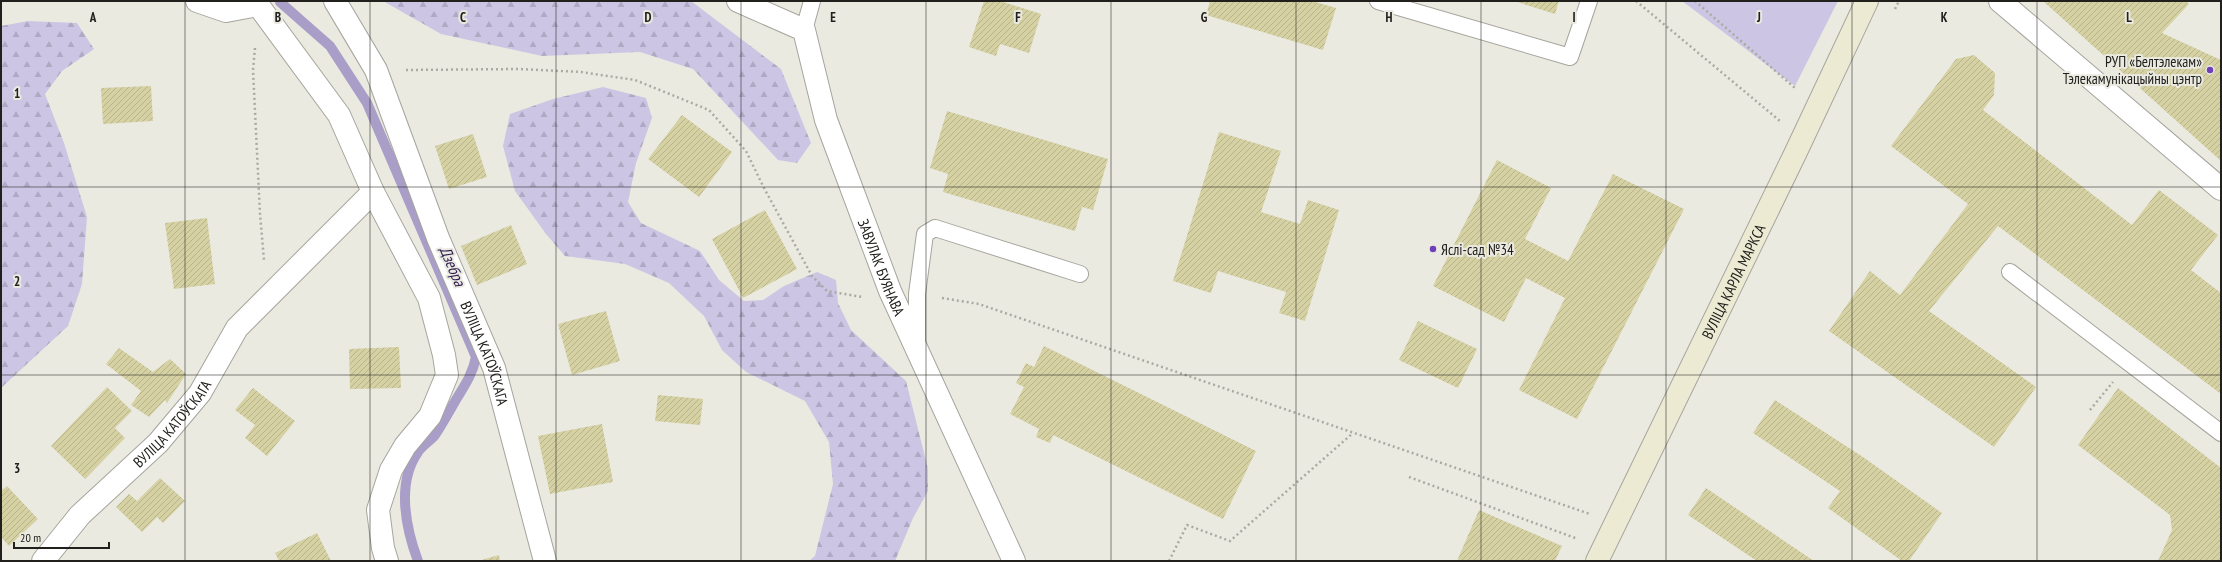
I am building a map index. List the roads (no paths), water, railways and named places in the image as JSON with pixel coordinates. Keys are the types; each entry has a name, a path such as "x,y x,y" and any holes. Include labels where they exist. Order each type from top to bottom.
{"main road":[{"name":"ВУЛІЦА КАРЛА МАРКСА","path":"1601,555 1796,154 1867,1"}],"street":[{"path":"197,1 226,11 258,3 339,115 373,192 429,298 447,375 430,416 405,446 390,470 378,510 383,548 387,561"},
{"name":"ВУЛІЦА КАТОЎСКАГА","path":"335,1 376,70 438,238 494,368 545,561"},
{"path":"738,1 804,30"},
{"path":"2000,1 2221,189"},
{"name":"ЗАВУЛАК БУЯНАВА","path":"804,30 826,120 890,291 1014,561"},
{"name":"ВУЛІЦА КАТОЎСКАГА","path":"43,561 80,514 158,443 200,393 237,328 268,295 373,192"}],"lane":[{"path":"804,30 812,1"},
{"path":"1378,1 1570,57 1589,1"},
{"path":"917,349 917,294 925,234 935,228 1080,274"},
{"path":"2010,272 2221,433"}],"waterway":[{"name":"Дзебра","path":"280,2 330,46 367,103 476,357 471,374 466,384 435,435 418,452 411,464 407,478 405,506 410,535 418,561"}],"place":[{"name":"РУП «Белтэлекам» Тэлекамунікацыйны цэнтр","path":"2210,70"},
{"name":"Яслі-сад №34","path":"1433,249"}]}
